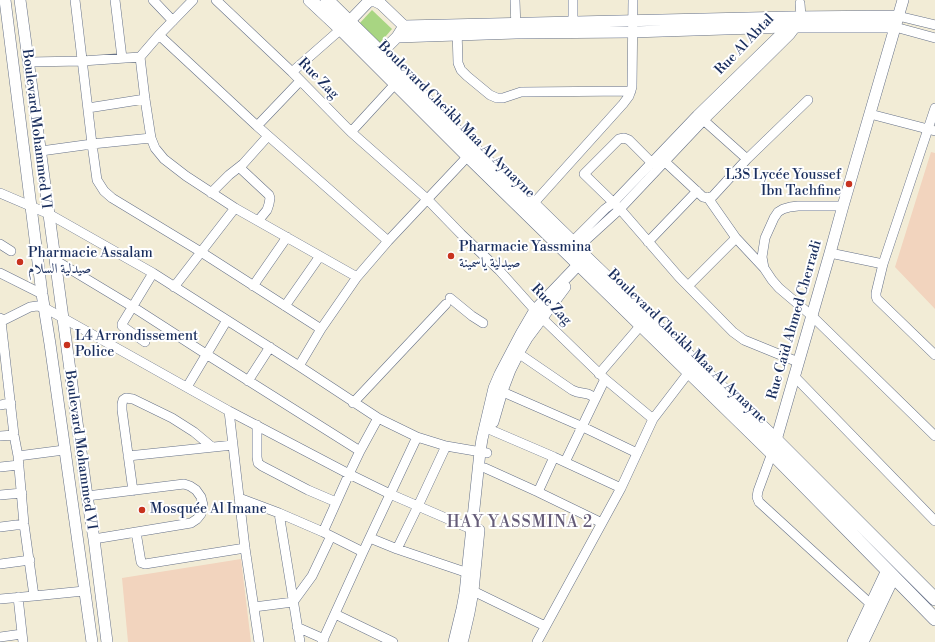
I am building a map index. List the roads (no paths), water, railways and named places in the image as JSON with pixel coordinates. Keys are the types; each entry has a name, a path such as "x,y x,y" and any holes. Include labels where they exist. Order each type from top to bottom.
{"main road":[{"name":"Boulevard Cheikh Maa Al Aynayne","path":"310,0 345,26 533,204 776,440 935,599"},
{"name":"Boulevard Cheikh Maa Al Aynayne","path":"327,0 345,26"},
{"name":"Boulevard Cheikh Maa Al Aynayne","path":"377,57 396,83 578,268 641,325 772,453 935,619"}],"street":[{"name":"Boulevard Mohammed VI","path":"5,0 30,206 92,642"},
{"name":"Boulevard Mohammed VI","path":"20,0 107,642"},
{"path":"75,0 97,180 104,190 112,198 201,252 321,329"},
{"path":"115,0 122,58"},
{"path":"153,0 173,21"},
{"path":"29,62 82,61 140,57 193,0"},
{"name":"Rue Zag","path":"216,0 292,72 351,132 427,199 499,270 539,314 602,376 653,419"},
{"path":"515,0 516,28"},
{"path":"573,0 573,22"},
{"path":"533,204 629,96 631,91 633,0"},
{"name":"Rue Caïd Ahmed Cherradi","path":"874,607 759,502 757,497 776,440 830,253 842,206 903,0"},
{"path":"292,72 371,2 381,4 404,26 457,30"},
{"path":"794,22 801,2"},
{"path":"396,37 457,30 794,22 898,16 935,25"},
{"path":"516,28 573,22 633,26"},
{"path":"794,22 895,28 935,38"},
{"name":"Rue Al Abtal","path":"616,206 773,41 794,22"},
{"path":"377,57 404,26"},
{"path":"457,30 458,63 461,70 490,96 503,98 521,92 631,91"},
{"path":"159,35 268,136 388,241"},
{"path":"11,52 27,50"},
{"path":"140,57 151,138 155,148 164,159 186,176 235,208 357,277"},
{"path":"257,126 300,80"},
{"path":"351,132 396,83"},
{"path":"88,108 145,99"},
{"path":"708,198 713,196 808,100"},
{"path":"935,108 931,130 883,264 878,281 876,296 935,355"},
{"path":"870,114 931,130"},
{"path":"700,118 747,160"},
{"path":"211,192 228,175 243,164 268,136"},
{"path":"41,151 151,138"},
{"path":"584,174 619,139 624,138 629,140 652,163"},
{"path":"299,366 321,329 357,277 388,241 468,156"},
{"path":"662,158 697,191 708,198 736,238 764,268 779,288 812,316 935,436"},
{"name":"Rue Al Abtal","path":"575,246 586,240 652,163 662,158"},
{"path":"571,162 616,206 688,286 733,332 744,340 798,362"},
{"path":"239,167 270,198 267,210 258,221"},
{"path":"648,242 697,191"},
{"path":"0,193 49,214 153,273 378,418 416,437 446,446 483,452"},
{"path":"764,268 762,257 765,238 778,212 783,209 798,206 842,206"},
{"path":"174,287 235,208"},
{"path":"253,286 287,237"},
{"path":"688,286 736,238"},
{"path":"0,244 11,251"},
{"path":"830,253 883,264"},
{"path":"285,306 320,256"},
{"path":"55,260 133,307 360,451"},
{"path":"454,642 462,609 470,589 468,573 485,468 483,452 491,430 500,374 520,334 567,286 578,268"},
{"path":"0,273 42,294"},
{"path":"145,342 122,326 122,324 153,273"},
{"path":"354,402 448,301 483,323"},
{"path":"34,596 24,524 22,493 11,403 4,371 0,320 30,307 37,306 45,308 228,411 349,474 390,494 475,530"},
{"path":"462,642 469,614 485,426 498,390 539,314"},
{"path":"187,387 227,320"},
{"path":"565,462 596,398 602,376 641,325"},
{"path":"248,381 270,347"},
{"path":"518,353 572,390 588,394 596,398"},
{"path":"537,642 621,488 653,419 689,372"},
{"path":"794,376 935,521"},
{"path":"498,390 637,452"},
{"path":"132,491 122,404 123,400 126,398 133,399 172,418 190,429 212,447"},
{"path":"0,405 11,403"},
{"path":"228,411 245,548 259,642"},
{"path":"254,607 293,602 312,576 327,534 336,502 360,451 378,418"},
{"path":"257,426 258,463 308,490 336,502"},
{"path":"491,430 621,488"},
{"path":"0,436 14,435"},
{"path":"297,627 323,641 416,437"},
{"path":"128,456 233,444"},
{"path":"397,549 446,446"},
{"path":"0,466 18,460 64,450"},
{"path":"538,492 554,457"},
{"path":"485,468 602,523"},
{"path":"87,496 184,484 196,490 201,497 203,505 201,514 191,523 94,539"},
{"path":"0,495 22,493"},
{"path":"239,498 279,513 363,552"},
{"path":"279,513 300,642"},
{"path":"0,527 24,524"},
{"path":"136,532 141,562 145,564 245,548"},
{"path":"370,538 397,549 468,573"},
{"path":"0,564 30,560"},
{"path":"858,641 891,573"},
{"path":"470,589 546,626"},
{"path":"0,599 84,591"},
{"path":"0,637 23,638 18,597"},
{"path":"86,605 102,602"},
{"path":"335,614 393,642"}],"place":[{"name":"L3S Lycée Youssef Ibn Tachfine","path":"849,184"},
{"name":"Pharmacie Yassmina صيدلية ياسمينة","path":"451,256"},
{"name":"Pharmacie Assalam صيدلية السلام","path":"20,262"},
{"name":"L4 Arrondissement Police","path":"67,345"},
{"name":"Mosquée Al Imane","path":"142,510"}],"district":[{"name":"HAY YASSMINA 2","path":"520,523"}]}
